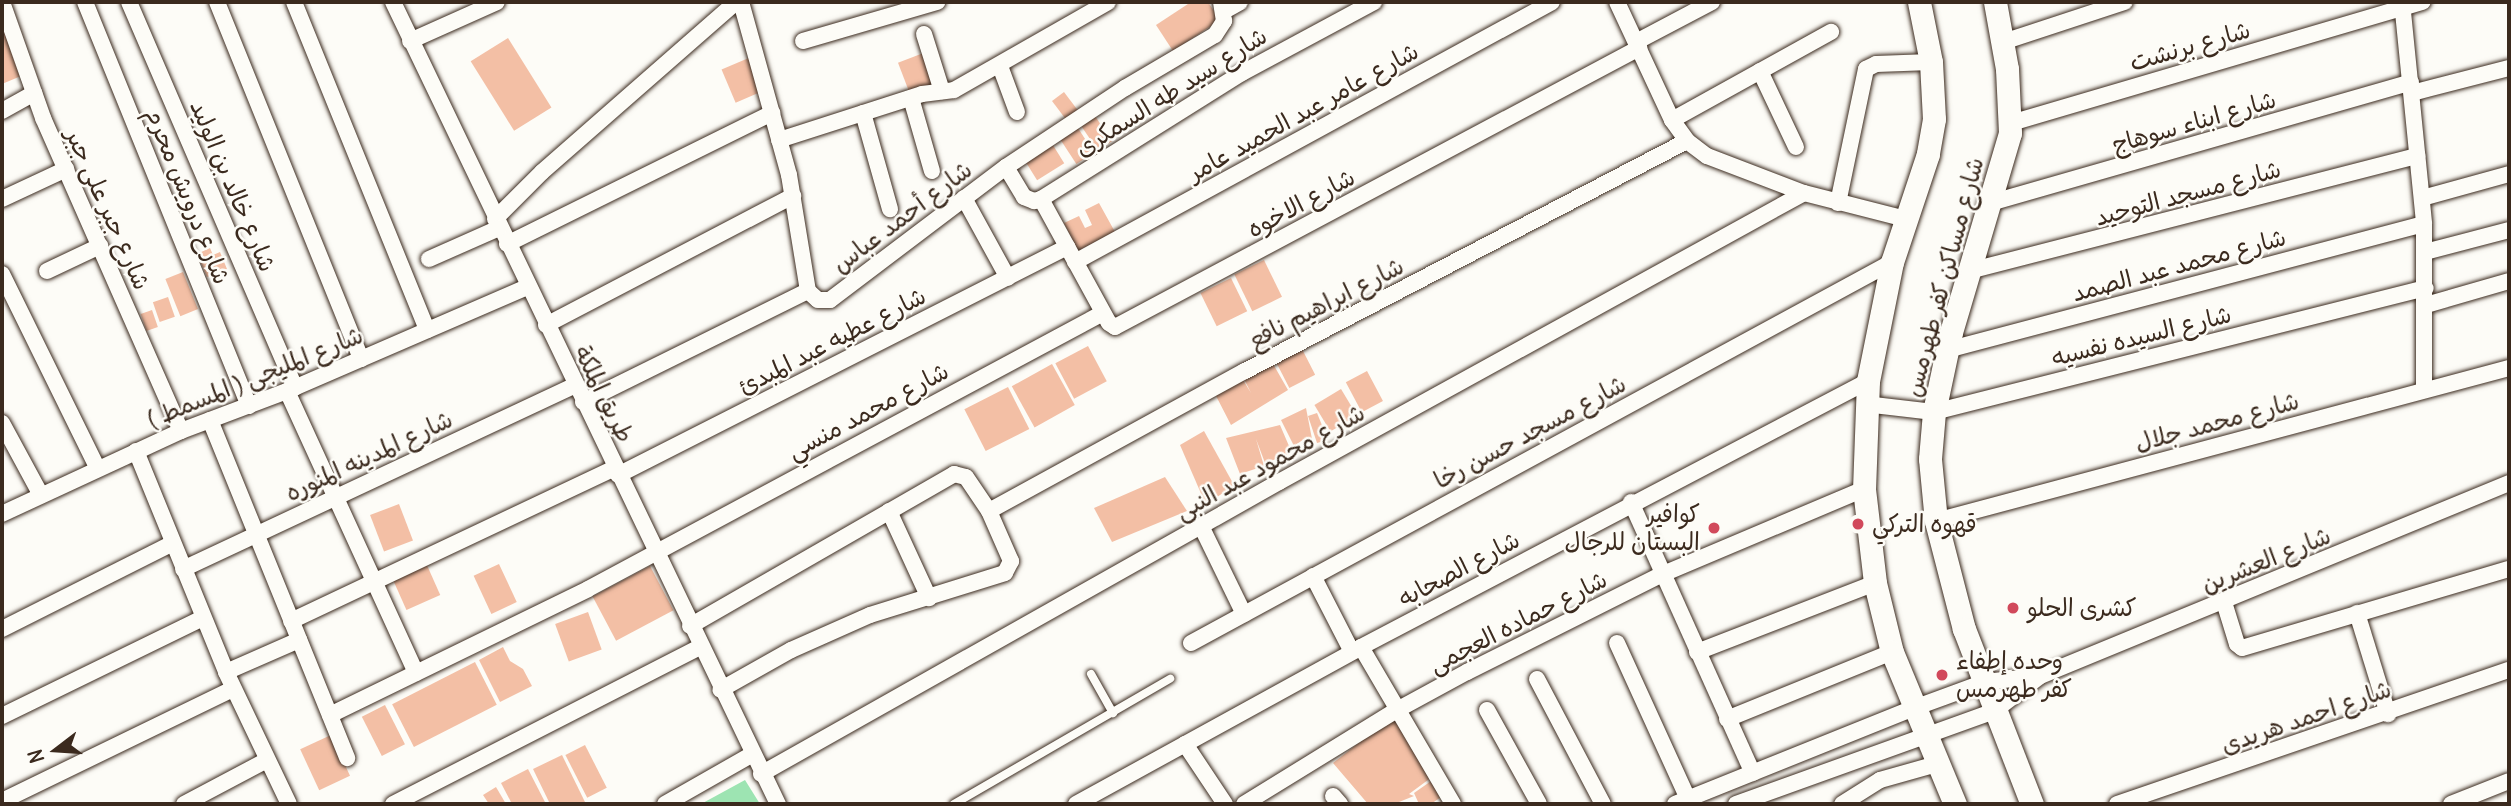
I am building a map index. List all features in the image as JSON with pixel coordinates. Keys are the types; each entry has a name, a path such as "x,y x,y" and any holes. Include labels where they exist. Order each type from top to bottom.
{"street":[{"name":"شارع درويش محرم","path":"85,2 249,406"},
{"name":"شارع خالد بن الوليد","path":"129,2 335,496 416,673"},
{"path":"217,2 361,359"},
{"path":"294,2 427,330"},
{"name":"طريق الملكة","path":"393,2 699,647 778,804"},
{"path":"410,41 497,2"},
{"path":"429,259 497,223 542,172 739,2 793,196 808,291"},
{"path":"803,41 937,2"},
{"path":"779,140 911,98 954,90 1108,2"},
{"path":"1222,6 1240,2"},
{"name":"شارع سيد طه السمكرى","path":"1041,199 1242,73 1374,2"},
{"name":"شارع عامر عبد الحميد عامر","path":"1071,254 1552,2"},
{"path":"1617,2 1672,120 1688,141 1730,167 1804,193 1906,219"},
{"path":"1637,45 1712,2"},
{"path":"1919,2 1931,62 1934,119 1928,154 1892,262 1866,393 1864,489 1875,583 1892,652 1955,804"},
{"name":"شارع مساكن كفر طهرمس","path":"1995,2 2003,42 2011,123 1947,349 1934,412 1930,459 1936,521 1964,629 2032,804"},
{"path":"2003,42 2125,2"},
{"name":"شارع برنشت","path":"2011,123 2402,4 2423,2"},
{"path":"2402,4 2424,224 2424,390"},
{"name":"شارع أحمد عباس","path":"583,402 808,291 818,300 830,300 1006,167 1125,88 1215,35 1224,21 1222,6"},
{"name":"شارع جبر على جبر","path":"3,11 66,169 181,430"},
{"path":"1672,120 1831,32"},
{"path":"925,34 942,92"},
{"name":"شارع الاخوه","path":"1103,313 1112,326 1119,326 1637,45"},
{"path":"1838,203 1866,69 1876,64 1931,62"},
{"path":"1000,66 1017,112"},
{"name":"شارع ابناء سوهاج","path":"1990,203 2411,88 2509,68"},
{"path":"1760,71 1796,147"},
{"path":"2,111 34,93"},
{"path":"911,98 932,171"},
{"path":"507,244 772,113"},
{"path":"863,113 891,209"},
{"name":"شارع ابراهيم نافع","path":"989,511 1245,371 1688,141"},
{"name":"شارع مسجد التوحيد","path":"1969,271 2418,156"},
{"path":"1006,167 1024,197 1029,200 1041,199 1103,313"},
{"path":"2,199 66,169"},
{"path":"2421,198 2509,174"},
{"name":"شارع محمود عبد النبى","path":"761,774 1200,526 1804,193"},
{"path":"546,325 793,196"},
{"path":"964,198 1008,278"},
{"name":"شارع محمد عبد الصمد","path":"1947,349 2424,224"},
{"path":"2425,252 2509,230"},
{"path":"47,271 100,246"},
{"name":"شارع عطيه عبد المبدئ","path":"291,621 616,471 1008,278 1071,254"},
{"name":"شارع مسجد حسن رخا","path":"1191,643 1892,262"},
{"path":"2,274 98,469"},
{"path":"2426,305 2509,281"},
{"name":"شارع المليجى ( المسمط )","path":"2,514 181,430 291,389 527,286"},
{"name":"شارع السيده نفسيه","path":"1866,393 1934,412 2426,288"},
{"name":"شارع محمد منسي","path":"330,715 588,589 1103,313"},
{"name":"شارع محمد جلال","path":"1936,521 2509,368"},
{"name":"شارع المدينه المنوره","path":"183,569 575,385"},
{"name":"شارع الصحابه","path":"1076,804 1356,649 1631,502 1866,393"},
{"path":"210,420 347,758"},
{"path":"2,423 41,495"},
{"path":"136,451 233,689 289,804"},
{"path":"690,626 958,473 967,477 989,511 1011,561 1005,572 870,615 830,632 720,690"},
{"name":"شارع العشرين","path":"1736,804 1994,710 2040,676 2509,483"},
{"name":"شارع حماده العجمى","path":"1244,804 1397,710 1663,573 1864,489"},
{"path":"1631,502 1753,774"},
{"path":"889,511 929,598"},
{"path":"1200,526 1244,614"},
{"path":"2,629 173,543"},
{"path":"2224,602 2237,645 2242,648 2509,569"},
{"path":"1313,576 1453,804"},
{"path":"1697,652 1875,583"},
{"path":"2357,613 2388,714"},
{"path":"2,716 203,618"},
{"path":"226,672 299,640"},
{"path":"1617,643 1681,802"},
{"path":"393,804 699,647"},
{"path":"1727,719 1892,652"},
{"name":"شارع احمد هريدى","path":"2118,804 2388,714 2509,670"},
{"name":"شارع العشرين","path":"1681,802 1985,682 2040,676"},
{"path":"1537,679 1603,804"},
{"path":"2,801 233,689"},
{"path":"1487,710 1539,804"},
{"path":"1185,744 1225,804"},
{"path":"665,804 751,755"},
{"path":"184,804 267,760"},
{"path":"1842,804 1880,780 1937,764"},
{"path":"2451,804 2509,781"}],"lane":[{"path":"1091,674 1112,713"},
{"path":"954,804 1170,680"}],"green space":[{"path":"745,780 760,804 701,804"}],"building":[{"path":"1191,2 1208,2 1220,20 1173,51 1156,25"},
{"path":"2,22 21,76 2,84"},
{"path":"508,38 551,108 514,131 471,61"},
{"path":"926,52 938,84 910,94 898,63"},
{"path":"751,57 765,90 736,103 722,70"},
{"path":"1064,92 1080,113 1068,122 1052,101"},
{"path":"1093,113 1112,141 1098,151 1079,123"},
{"path":"1076,125 1094,153 1076,164 1058,136"},
{"path":"1051,142 1064,163 1037,180 1024,159"},
{"path":"1099,203 1115,232 1078,251 1064,223 1079,216 1085,228 1092,225 1085,210"},
{"path":"210,248 213,255 220,252 227,269 207,277 197,254"},
{"path":"1264,260 1282,297 1252,311 1234,274"},
{"path":"183,272 198,309 180,316 165,279"},
{"path":"1231,278 1247,311 1217,326 1200,293"},
{"path":"168,297 175,317 160,322 153,302"},
{"path":"152,310 158,327 147,331 141,314"},
{"path":"1088,346 1107,381 1074,399 1055,363"},
{"path":"1302,349 1315,375 1289,388 1276,362"},
{"path":"1272,362 1288,390 1231,425 1214,392 1242,378 1251,393 1244,379"},
{"path":"1052,364 1075,405 1035,427 1012,386"},
{"path":"1367,371 1383,401 1362,412 1346,382"},
{"path":"1008,387 1029,429 986,451 964,409"},
{"path":"1341,389 1357,416 1330,432 1314,405"},
{"path":"1306,408 1312,439 1307,437 1294,446 1281,420"},
{"path":"1317,413 1328,440 1317,443 1308,416"},
{"path":"1280,425 1292,453 1265,463 1256,439 1264,466 1240,474 1226,438"},
{"path":"1204,431 1234,485 1206,505 1180,445"},
{"path":"1165,477 1187,511 1112,542 1094,508"},
{"path":"399,504 413,540 384,552 370,515"},
{"path":"426,563 440,595 406,610 392,578"},
{"path":"499,564 517,602 491,614 474,576"},
{"path":"650,566 673,610 616,641 593,597"},
{"path":"588,612 602,650 569,662 555,624"},
{"path":"503,647 510,661 523,669 532,686 500,702 479,660"},
{"path":"475,662 497,705 414,747 392,704"},
{"path":"385,705 405,744 382,756 362,717"},
{"path":"1392,717 1432,777 1409,794 1414,796 1394,804 1368,804 1333,763"},
{"path":"331,735 350,776 319,790 300,749"},
{"path":"585,745 607,788 587,798 565,755"},
{"path":"562,755 585,802 550,804 533,769"},
{"path":"528,769 546,804 512,804 501,783"},
{"path":"1434,779 1444,795 1431,804 1419,804 1414,793"},
{"path":"496,787 506,804 489,804 483,795"}],"place":[{"name":"قهوه التركي","path":"1858,524"},
{"name":"كوافير البستان للرجال","path":"1714,528"},
{"name":"كشرى الحلو","path":"2013,608"},
{"name":"وحده إطفاء كفر طهرمس","path":"1942,675"}]}
